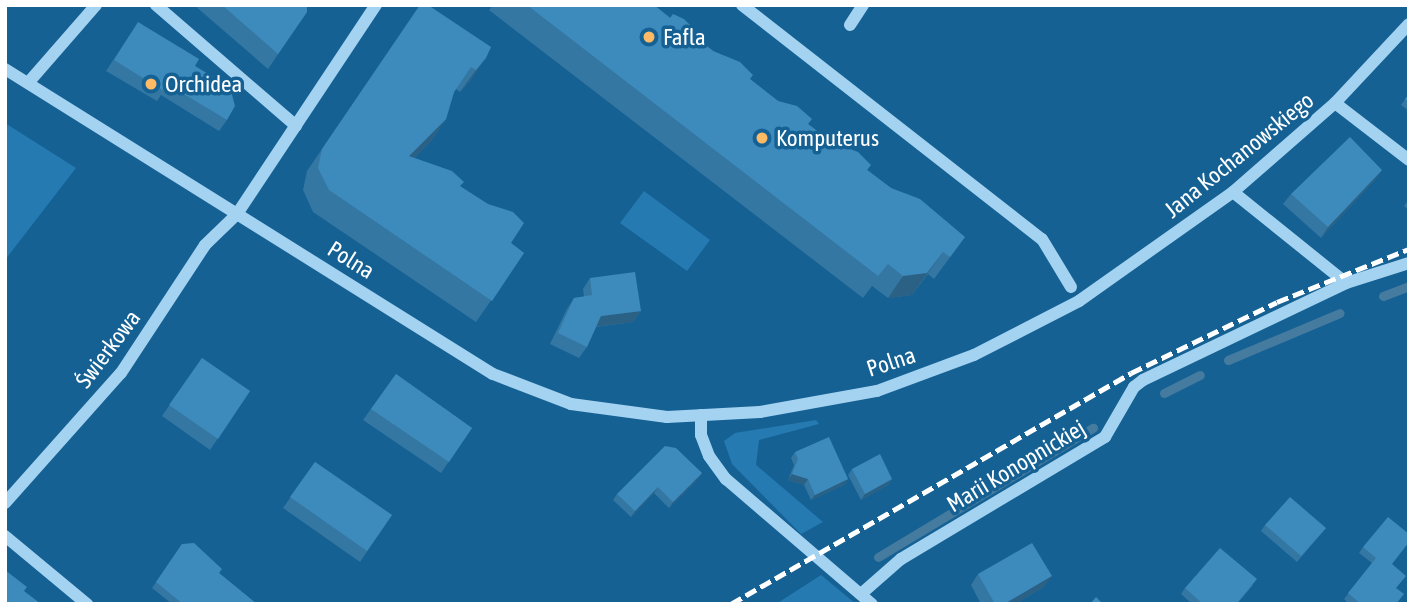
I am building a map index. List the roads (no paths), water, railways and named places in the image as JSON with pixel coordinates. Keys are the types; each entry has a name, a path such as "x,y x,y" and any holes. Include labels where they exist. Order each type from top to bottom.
{"street":[{"path":"28,83 96,5"},
{"path":"156,5 296,126"},
{"name":"Świerkowa","path":"5,503 121,373 205,245 237,214 376,5"},
{"path":"742,5 1042,239 1071,287"},
{"path":"850,25 863,5"},
{"name":"Jana Kochanowskiego","path":"1079,301 1233,192 1335,103 1409,23"},
{"name":"Polna","path":"5,69 494,374 571,404 667,417 760,412 877,391 974,355 1079,301"},
{"path":"1335,103 1409,160"},
{"path":"1233,192 1346,283"},
{"name":"Marii Konopnickiej","path":"861,594 901,559 1105,437 1143,380 1346,283 1409,263"},
{"path":"701,415 701,435 709,456 726,479 872,604"},
{"path":"5,536 87,604"}],"waterway":[{"path":"1383,296 1409,286"},
{"path":"1228,360 1340,313"},
{"path":"1164,393 1200,375"},
{"path":"878,557 1093,428"}],"railway":[{"path":"731,604 1131,373 1277,302 1409,249"}],"place":[{"name":"Fafla","path":"649,37"},
{"name":"Orchidea","path":"151,84"},
{"name":"Komputerus","path":"762,138"}]}
